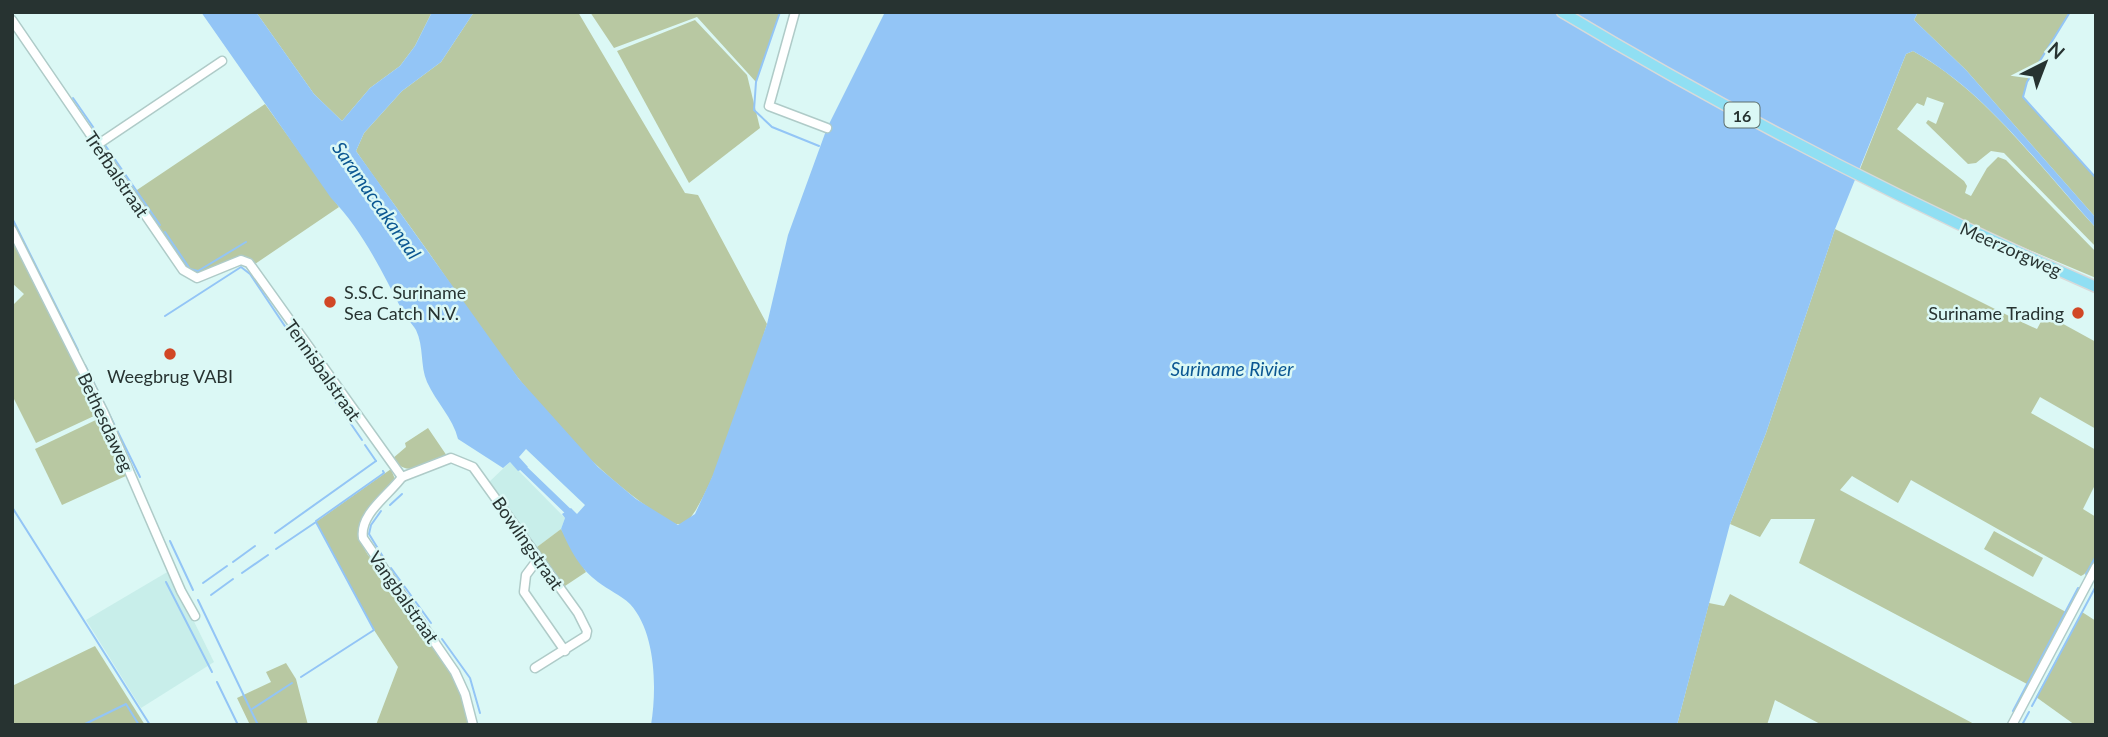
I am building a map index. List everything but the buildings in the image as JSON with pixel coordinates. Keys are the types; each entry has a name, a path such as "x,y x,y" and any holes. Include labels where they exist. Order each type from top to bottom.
{"main road":[{"name":"Meerzorgweg","path":"1562,12 1734,110 1926,210 2096,287"}],"street":[{"path":"795,12 769,106 827,128"},
{"name":"Trefbalstraat","path":"12,20 189,275 197,278 241,260 246,261"},
{"path":"97,145 222,61"},
{"name":"Bethesdaweg","path":"12,230 104,413 181,591 195,616"},
{"name":"Tennisbalstraat","path":"246,261 402,477"},
{"name":"Bowlingstraat","path":"402,477 446,459 465,461 480,475 587,631 586,636 565,651 535,668"},
{"name":"Vangbalstraat","path":"402,477 366,518 363,538 456,672 473,725"},
{"path":"538,559 526,575 523,592 565,651"},
{"path":"2012,725 2096,567"}],"shaded area":[{"path":"510,462 565,518 561,529 533,550 488,483"},
{"path":"169,571 214,662 141,708 86,620"}],"green space":[{"path":"256,12 432,12 415,46 400,66 370,88 342,121 314,94"},
{"path":"474,12 578,12 685,193 698,195 767,324 719,463 694,512 684,523 667,521 619,485 560,428 507,364 356,151 364,133 402,91 441,62"},
{"path":"590,12 780,12 756,82 697,17 614,48"},
{"path":"1918,12 2070,12 2027,82 2023,97 2096,178 2096,218 1966,70 1914,20"},
{"path":"695,20 747,75 760,128 689,183 617,51"},
{"path":"1913,51 1965,87 2011,132 2096,228 2096,247 2004,153 1991,151 1976,163 1968,164 1926,123 1928,120 1936,124 1944,103 1927,97 1924,106 1917,103 1897,129 1964,181 1967,186 1965,193 1971,196 1987,168 1998,157 2006,160 2096,252 2096,278 1989,233 1987,235 1858,174 1906,54"},
{"path":"265,104 339,207 255,264 246,258 197,274 183,266 134,192"},
{"path":"1835,229 2037,329 2045,314 2096,342 2096,429 2040,397 2031,413 2096,450 2096,483 2083,509 2096,517 2096,550 2092,565 2081,576 1911,480 1898,503 1852,476 1840,490 2066,612 2027,684 1799,563 1815,519 1771,519 1760,537 1730,524 1766,433"},
{"path":"12,237 98,410 94,416 36,443 12,395 12,306 24,294 12,283"},
{"path":"100,418 128,475 62,505 35,449"},
{"path":"428,428 447,456 412,469 399,465 392,459 406,447 405,443"},
{"path":"391,469 396,482 365,514 360,532 362,543 451,671 461,692 469,725 376,725 398,667 374,630 316,522"},
{"path":"561,529 586,572 562,588 533,550"},
{"path":"1994,531 2043,558 2033,577 1984,549"},
{"path":"1730,594 1976,725 1822,725 1775,700 1767,725 1677,725 1709,603 1724,606"},
{"path":"2082,612 2096,621 2096,725 2075,725 2036,697"},
{"path":"95,646 145,725 12,725 12,686"},
{"path":"286,663 296,679 308,725 250,725 237,698 271,682 266,672"}],"water":[{"name":"Suriname Rivier","path":"201,12 256,12 314,94 342,121 370,88 400,66 415,46 432,12 474,12 441,62 402,91 364,133 356,151 519,379 598,467 636,499 678,525 695,514 712,477 767,324 788,235 827,128 885,12 1918,12 1914,20 1966,70 2096,218 2096,228 2011,132 1965,87 1913,51 1906,54 1835,229 1766,433 1730,524 1677,725 651,725 654,678 650,645 639,616 630,604 598,582 581,565 561,529 565,518 562,514 571,508 577,514 585,505 526,449 519,457 528,467 518,471 510,462 503,468 458,439 427,382 416,330 404,314 371,252"}],"waterway":[{"path":"780,12 756,82 754,110 772,127 819,146"},
{"path":"2070,12 2027,82 2023,97 2096,178"},
{"path":"73,98 100,137"},
{"path":"105,145 160,225"},
{"path":"12,218 78,350"},
{"path":"165,232 190,269 198,271 246,242"},
{"path":"165,316 241,267 250,274 325,386"},
{"path":"85,365 140,477"},
{"path":"331,395 362,440"},
{"path":"365,445 376,461"},
{"path":"275,533 376,461"},
{"path":"519,464 574,517"},
{"path":"316,521 384,473 383,471"},
{"path":"390,505 402,494"},
{"path":"12,507 150,725"},
{"path":"381,511 371,525 369,534 385,560"},
{"path":"276,549 316,522 374,630 301,677"},
{"path":"170,541 193,590"},
{"path":"233,562 255,546"},
{"path":"242,573 268,555"},
{"path":"2086,574 2096,556"},
{"path":"203,583 227,566"},
{"path":"391,568 431,623"},
{"path":"211,595 233,579"},
{"path":"166,582 212,672"},
{"path":"2032,706 2096,586"},
{"path":"2013,711 2078,588"},
{"path":"198,600 258,725"},
{"path":"442,639 470,678 480,713"},
{"path":"217,682 238,725"},
{"path":"252,709 292,683"},
{"path":"83,725 126,704 139,725"},
{"path":"2022,725 2029,712"}],"place":[{"name":"S.S.C. Suriname Sea Catch N.V.","path":"330,302"},
{"name":"Suriname Trading","path":"2078,313"},
{"name":"Weegbrug VABI","path":"170,354"}],"water label":[{"name":"Saramaccakanaal","path":"377,200"}]}
